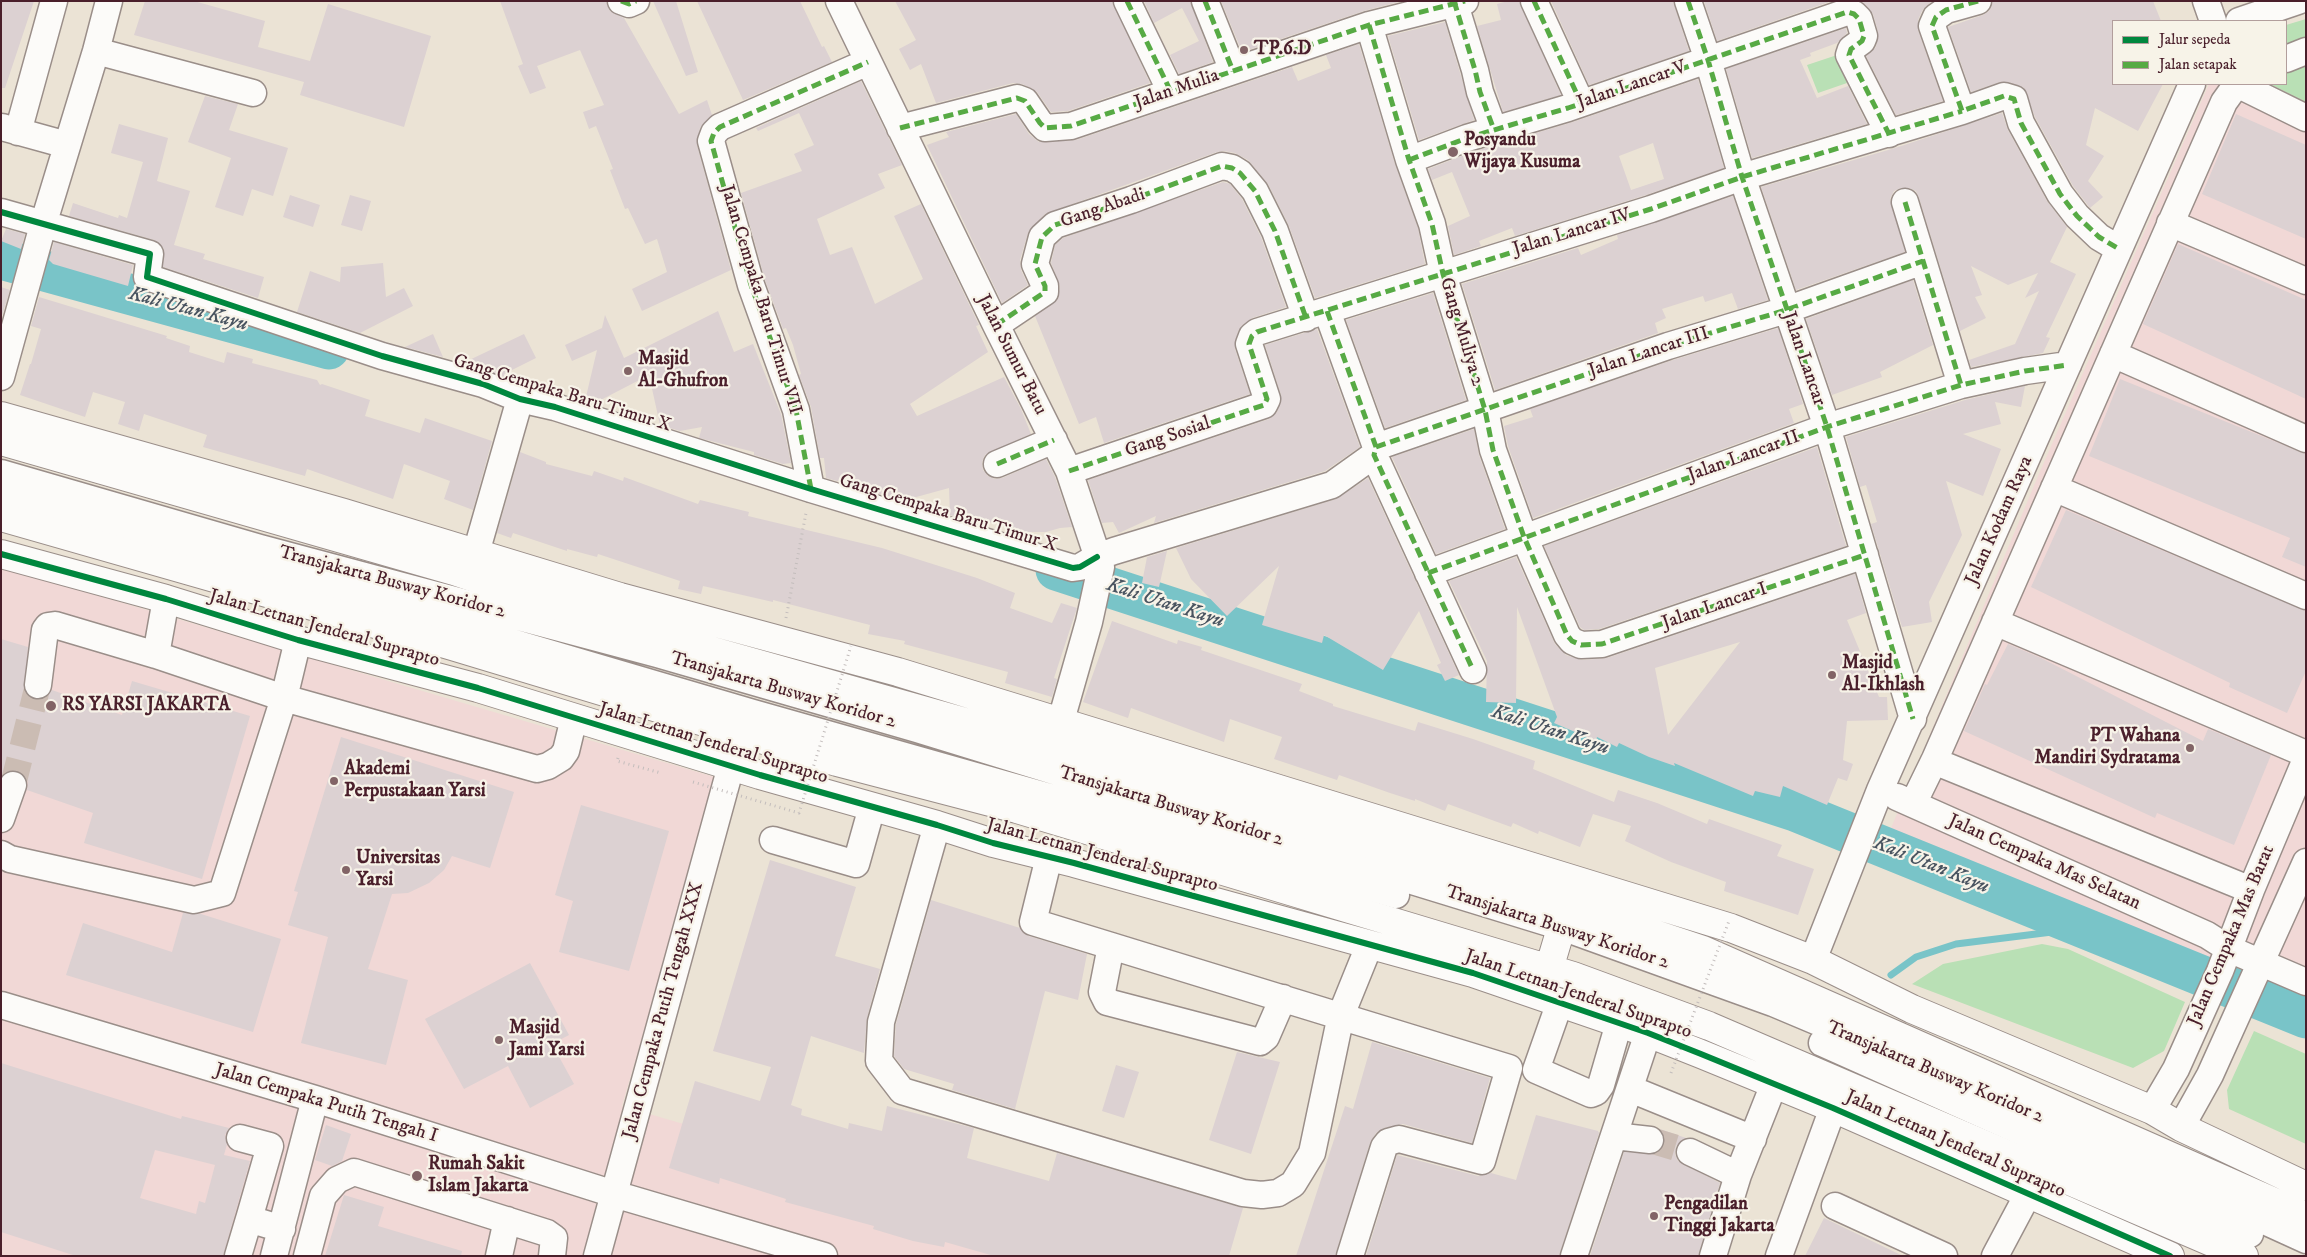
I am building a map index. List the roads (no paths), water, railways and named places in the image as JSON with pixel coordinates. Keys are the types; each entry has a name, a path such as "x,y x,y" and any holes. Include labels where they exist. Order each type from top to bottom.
{"main road":[{"path":"1,416 476,553 620,597 898,672 1060,724 1187,759 1731,928 1813,960 1912,1009 2152,1110 2181,1127 2306,1186"},
{"path":"1,441 454,571 581,614 1068,751 1219,799 1563,924 1703,950 2306,1216"},
{"name":"Jalan Letnan Jenderal Suprapto","path":"1,517 450,645 837,762 1018,809 1549,969 1709,1026 2244,1256"},
{"name":"Jalan Letnan Jenderal Suprapto","path":"1,554 166,599 298,640 478,688 731,766 872,808 938,825 994,843 1473,973 1648,1033 1774,1084 2170,1256"},
{"path":"581,614 620,597"},
{"path":"450,645 478,688"},
{"path":"1187,759 1219,799"},
{"path":"1062,860 1126,841"},
{"path":"1549,969 1563,924"},
{"path":"1878,1027 1912,1009"},
{"path":"2166,1222 2188,1256"}],"street":[{"path":"54,1 10,130 67,145"},
{"path":"1,377 109,1"},
{"path":"621,1 629,4 636,1"},
{"name":"Jalan Sumur Batu","path":"839,1 1069,471 1099,564"},
{"path":"1126,1 1171,92"},
{"path":"1205,1 1233,72"},
{"path":"1534,1 1581,103"},
{"name":"Jalan Lancar","path":"1688,1 1708,60 1742,177 1827,427 1913,719"},
{"path":"1978,1 1946,10 1936,17 1932,26 1962,111 2004,96 2014,99 2021,123 2060,194 2077,216 2099,237 2119,249"},
{"path":"2206,1 2213,20"},
{"path":"2242,20 2298,1"},
{"path":"1458,2 1480,92 1494,130"},
{"name":"Jalan Mulia","path":"900,128 1017,98 1024,101 1045,128 1058,129 1369,25 1458,2"},
{"name":"Jalan Lancar V","path":"1409,160 1847,12 1854,14 1859,19 1864,36 1862,41 1851,49 1849,55 1889,134"},
{"name":"Gang Muliya 2","path":"1369,25 1409,160 1432,224 1443,274 1485,410 1493,450 1524,537 1567,635"},
{"path":"96,51 253,93"},
{"path":"2287,59 2306,51"},
{"name":"Jalan Cempaka Baru Timur VII","path":"811,489 796,410 751,285 711,141 714,133 720,126 868,62"},
{"name":"Jalan Kodam Raya","path":"1813,960 1880,790 2192,85"},
{"path":"1913,804 1934,761 2224,102 2237,85"},
{"path":"2240,85 2306,118"},
{"name":"Jalan Lancar IV","path":"1266,404 1267,400 1249,340 1257,332 1651,209 1742,177 1962,111"},
{"name":"Gang Abadi","path":"996,325 1045,292 1046,288 1035,264 1042,237 1054,224 1131,200 1222,166 1232,168 1240,173 1255,191 1317,314"},
{"path":"1905,202 1961,385"},
{"path":"1,212 40,237"},
{"path":"2170,223 2306,281"},
{"name":"Gang Cempaka Baru Timur X","path":"40,237 150,254 147,277 382,356 483,384 520,400 555,407 811,489 1073,568 1099,564 1332,485 1375,451"},
{"name":"Jalan Lancar III","path":"1375,451 1668,346 1786,310 1923,261"},
{"path":"1317,314 1428,573 1473,670"},
{"path":"2112,354 2306,438"},
{"name":"Jalan Lancar II","path":"1428,573 1827,427 1961,385 2025,371 2068,365"},
{"path":"476,553 520,400"},
{"name":"Gang Sosial","path":"1069,471 1163,441 1266,404"},
{"path":"997,464 1054,440"},
{"name":"Transjakarta Busway Koridor 2","path":"1,473 260,548 657,654 917,729 1563,924 1772,1003 1935,1072 2306,1240"},
{"path":"2054,488 2306,596"},
{"name":"Transjakarta Busway Koridor 2","path":"1,492 753,713 1563,924 1657,976 1789,1029 2298,1256"},
{"name":"Jalan Lancar I","path":"1567,635 1572,641 1581,645 1602,644 1865,555"},
{"path":"1060,724 1089,622 1099,564"},
{"path":"156,655 166,599"},
{"path":"1995,622 2306,754"},
{"path":"38,685 46,630 48,626 55,625 156,655 284,698 537,769 548,766 561,758 566,751 574,718"},
{"path":"1,854 10,859 194,900 222,893 284,698 298,640"},
{"name":"Jalan Cempaka Mas Barat","path":"2152,1110 2176,1069 2197,1022 2306,759"},
{"path":"1934,761 2251,890"},
{"name":"Jalan Cempaka Putih Tengah XXX","path":"598,1256 731,766"},
{"path":"1,819 13,785"},
{"name":"Jalan Cempaka Mas Selatan","path":"1880,790 2207,935 2228,951 2265,954 2306,963"},
{"path":"773,840 856,864 872,808"},
{"path":"938,825 881,1022 879,1060 902,1091 1242,1193 1262,1195 1278,1193 1293,1184 1312,1153 1341,1015 1369,946"},
{"path":"1062,860 1033,922 1509,1068 1482,1162 1399,1139 1388,1142 1384,1147 1350,1256"},
{"name":"Jalan Cempaka Mas Barat","path":"2181,1127 2210,1075 2265,954 2296,910 2306,862"},
{"path":"1111,946 1102,992 1107,1002 1260,1042 1266,1037 1283,998"},
{"name":"Jalan Cempaka Mas Selatan","path":"2265,954 2306,982"},
{"path":"1560,1002 1536,1070 1591,1094 1596,1092 1601,1084 1619,1023"},
{"name":"Jalan Cempaka Putih Tengah I","path":"1,1005 315,1099 614,1194 824,1256"},
{"path":"1574,1256 1648,1033"},
{"path":"1713,1256 1738,1175 1774,1084"},
{"path":"1628,1093 1633,1090 1753,1139"},
{"path":"274,1256 315,1099"},
{"path":"1779,1256 1833,1108"},
{"path":"1614,1136 1650,1140"},
{"path":"238,1256 270,1146 240,1138"},
{"path":"1690,1152 1738,1175"},
{"path":"307,1256 323,1196 337,1180 354,1172 547,1233 554,1238 552,1256"},
{"path":"1995,1256 2028,1194"},
{"path":"1834,1206 1944,1256"},
{"path":"249,1219 282,1229"},
{"path":"499,1256 507,1220"}],"waterway":[{"name":"Kali Utan Kayu","path":"1,259 329,349"},
{"name":"Kali Utan Kayu","path":"1056,570 1795,811 2306,1018"},
{"path":"1891,975 1916,957 1956,944 2084,928"}],"tunnel":[{"path":"13,785 38,685"},
{"path":"1650,1140 1690,1152"}],"place":[{"name":"TP.6.D","path":"1244,50"},
{"name":"Posyandu Wijaya Kusuma","path":"1453,152"},
{"name":"Masjid Al-Ghufron","path":"628,371"},
{"name":"Masjid Al-Ikhlash","path":"1832,675"},
{"name":"RS YARSI JAKARTA","path":"51,706"},
{"name":"PT Wahana Mandiri Sydratama","path":"2190,748"},
{"name":"Akademi Perpustakaan Yarsi","path":"334,781"},
{"name":"Universitas Yarsi","path":"346,870"},
{"name":"Masjid Jami Yarsi","path":"499,1040"},
{"name":"Rumah Sakit Islam Jakarta","path":"417,1176"},
{"name":"Pengadilan Tinggi Jakarta","path":"1654,1216"}]}
